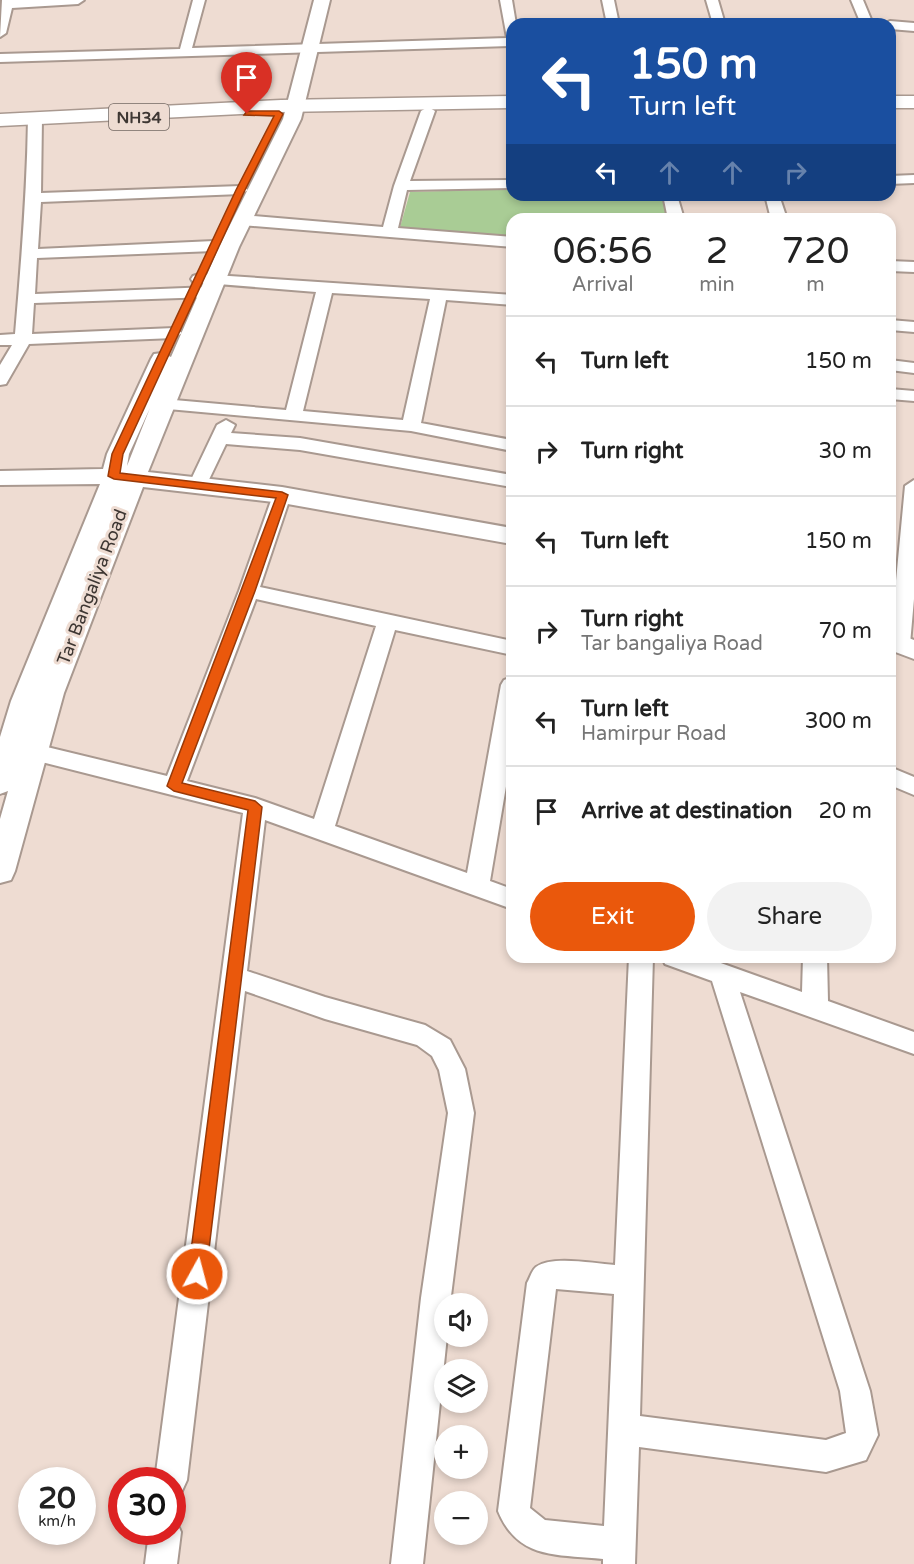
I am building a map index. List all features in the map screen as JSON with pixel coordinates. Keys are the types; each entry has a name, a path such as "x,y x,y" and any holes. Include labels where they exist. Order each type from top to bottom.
{"highway":[{"name":"NH34","path":"0,120 35,121 506,102"},
{"path":"896,102 914,102"},
{"path":"896,109 914,109"},
{"name":"NH34","path":"287,110 506,110"},
{"name":"NH34","path":"0,126 35,121"}],"street":[{"path":"0,33 8,2 78,0"},
{"path":"185,52 199,0"},
{"path":"303,47 309,0"},
{"path":"303,47 322,0"},
{"path":"507,0 509,18"},
{"path":"608,0 612,18"},
{"path":"712,0 717,18"},
{"path":"857,0 864,18"},
{"path":"896,26 914,27"},
{"path":"0,58 506,42"},
{"name":"Tar Bangaliya Road","path":"1,864 22,749 51,693 124,477 163,404 204,286 287,110 303,47"},
{"path":"389,232 401,186 428,111"},
{"path":"0,380 23,339 24,299 34,198 35,121"},
{"path":"896,180 914,179"},
{"path":"401,186 506,184"},
{"path":"34,198 241,204 389,232 506,242"},
{"path":"124,477 118,454 174,333 204,286 214,246 241,204"},
{"path":"30,254 214,246"},
{"path":"896,266 914,267"},
{"path":"24,299 204,286 324,287 506,300"},
{"path":"293,416 324,287"},
{"path":"411,426 439,295"},
{"path":"896,326 914,327"},
{"path":"0,340 174,333"},
{"path":"896,366 914,368"},
{"path":"896,394 914,396"},
{"path":"163,404 411,426 506,445"},
{"path":"197,486 233,410"},
{"path":"220,438 300,444 506,480"},
{"path":"0,478 124,477 282,495 506,535"},
{"path":"901,644 898,586 914,486"},
{"path":"174,786 249,591 282,495"},
{"path":"249,591 506,647"},
{"path":"322,831 388,621"},
{"path":"477,886 506,719"},
{"path":"0,783 22,749 255,807 506,897"},
{"path":"896,778 914,786"},
{"path":"173,1467 255,807"},
{"path":"630,1281 555,1275 546,1277 542,1283 514,1510 521,1523 539,1536 619,1554 630,1281 641,963"},
{"path":"691,963 914,1042"},
{"path":"814,963 815,1007"},
{"path":"624,1429 826,1456 855,1449 862,1435 855,1391 722,974"},
{"path":"234,977 325,1008 425,1036 441,1048 452,1069 461,1113 436,1298 407,1564"},
{"path":"161,1564 163,1545"}],"green space":[{"path":"506,189 506,201 665,201 668,213 506,213 506,239 399,231 410,192"}],"route":[{"path":"197,1274 255,807 174,786 249,591 282,495 114,476 118,454 241,190 279,114 247,114"}]}
